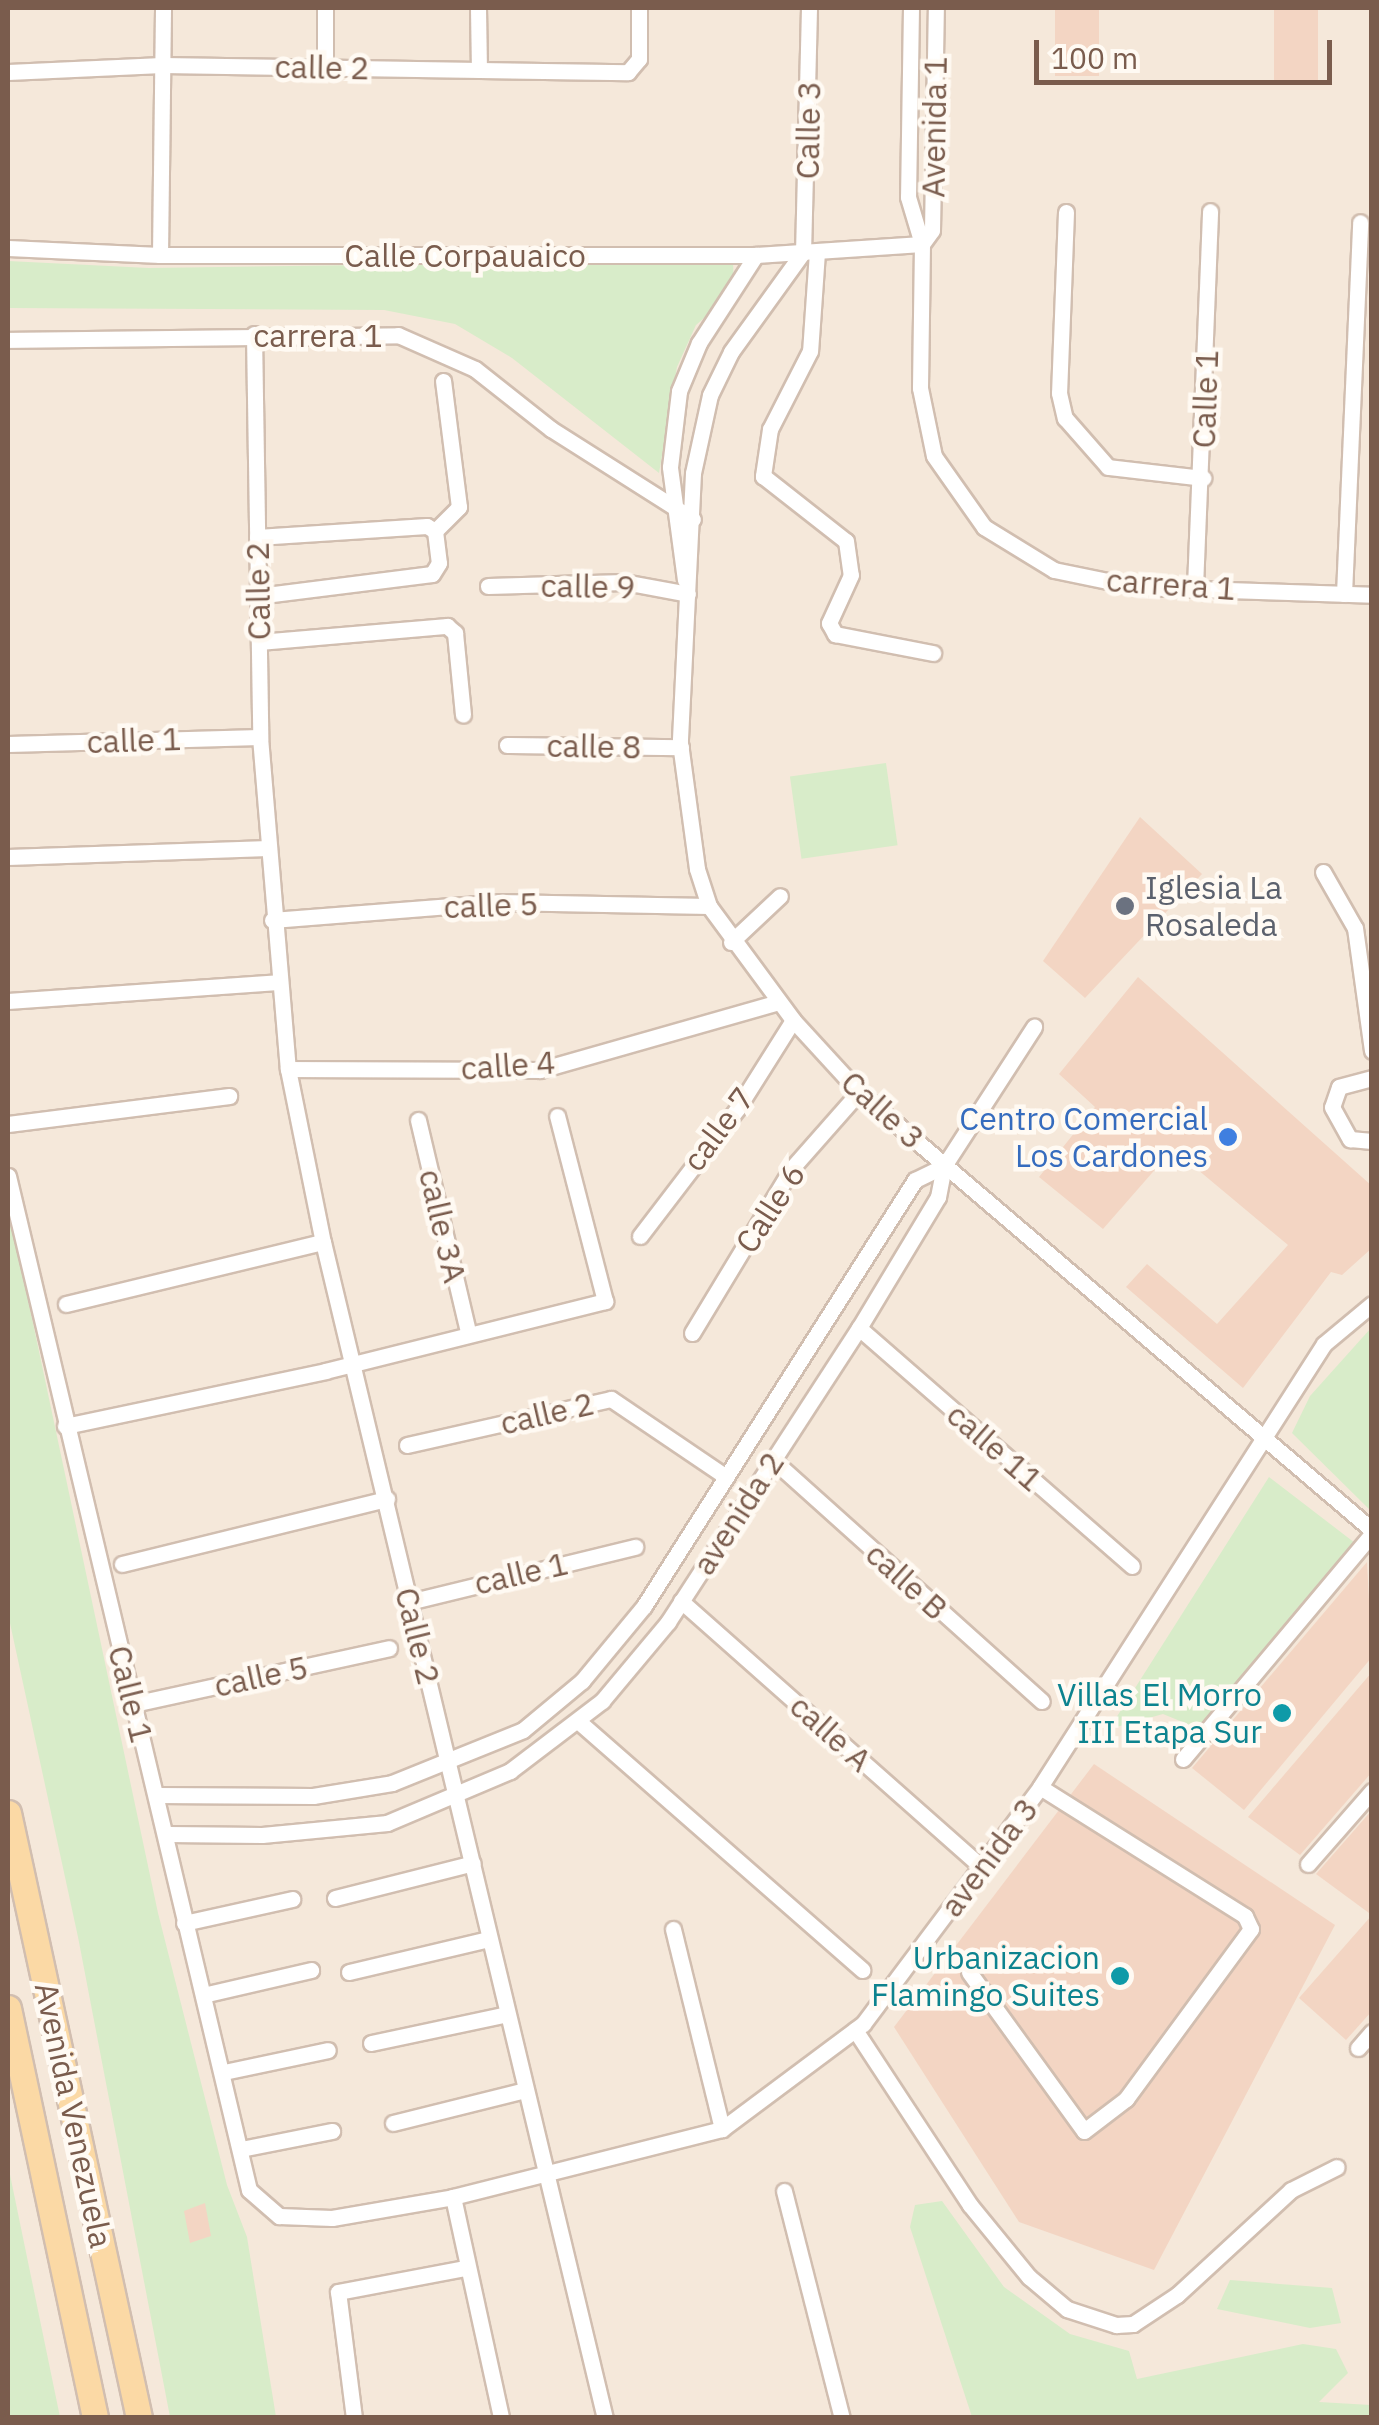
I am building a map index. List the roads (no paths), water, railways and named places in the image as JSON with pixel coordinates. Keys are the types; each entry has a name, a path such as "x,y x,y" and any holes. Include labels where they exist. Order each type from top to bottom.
{"main road":[{"name":"Avenida Venezuela","path":"8,1814 139,2418"},
{"name":"Avenida Venezuela","path":"8,2008 95,2418"}],"street":[{"path":"160,255 163,8"},
{"path":"325,8 325,67"},
{"path":"478,8 478,70"},
{"name":"calle 2","path":"8,72 162,65 636,70 640,8"},
{"name":"Calle 3","path":"809,8 810,350 770,428 763,476 846,541 851,575 829,623 835,634 934,653"},
{"name":"Avenida 1","path":"911,8 908,197 922,244"},
{"name":"Avenida 1","path":"922,244 932,230 936,8"},
{"path":"1066,212 1059,394 1065,418 1108,468 1203,478"},
{"name":"Calle 1","path":"1195,586 1203,478 1210,212"},
{"path":"1344,594 1360,222"},
{"name":"Calle Corpauaico","path":"8,248 160,255 756,255 922,244"},
{"name":"carrera 1","path":"922,244 920,388 934,456 984,527 1054,570 1136,587 1372,595"},
{"path":"688,594 693,474 710,394 731,352 810,252"},
{"path":"688,594 672,504 672,437 687,366 756,255"},
{"name":"Calle 2","path":"254,334 260,737 277,982 288,1068 322,1242 606,2418"},
{"name":"carrera 1","path":"8,340 398,335 475,369 550,430 693,519"},
{"path":"435,531 459,507 444,381"},
{"path":"257,537 416,526 435,531"},
{"path":"258,596 432,574 438,563 435,531"},
{"name":"calle 9","path":"488,586 624,582 688,594"},
{"name":"Calle 3","path":"688,594 680,747 697,870 710,906 732,942 792,1020 859,1092 1265,1434 1372,1532"},
{"path":"259,642 447,626 454,633 463,714"},
{"name":"calle 1","path":"8,744 260,737"},
{"name":"calle 8","path":"507,745 680,747"},
{"path":"8,856 268,848"},
{"path":"1322,872 1355,928 1372,1051"},
{"path":"732,942 780,896"},
{"name":"calle 5","path":"272,920 499,902 710,906"},
{"path":"8,1001 277,982"},
{"name":"calle 4","path":"288,1068 540,1070 778,1002"},
{"name":"calle 7","path":"640,1236 736,1109 792,1020"},
{"path":"156,1795 313,1796 392,1784 523,1730 582,1682 644,1606 915,1180 944,1166 1034,1027"},
{"path":"1372,1078 1339,1087 1332,1107 1350,1139 1372,1142"},
{"name":"Calle 6","path":"692,1333 792,1168 859,1092"},
{"path":"8,1124 229,1096"},
{"path":"65,1426 353,1364 468,1331 605,1301 556,1116"},
{"name":"calle 3A","path":"418,1120 468,1331"},
{"name":"avenida 2","path":"168,1834 346,1829 458,1797 539,1753 578,1720 629,1670 681,1601 859,1328 938,1198 944,1166"},
{"name":"Calle 1","path":"8,1176 65,1426 168,1834 184,1924 224,2072 250,2190 263,2208"},
{"path":"66,1304 322,1242"},
{"name":"avenida 3","path":"263,2208 332,2218 453,2197 722,2128 855,2030 1040,1787 1324,1344 1372,1304"},
{"name":"calle 11","path":"859,1328 1132,1566"},
{"name":"calle 2","path":"407,1445 611,1399 726,1476"},
{"name":"calle B","path":"772,1460 1042,1701"},
{"path":"122,1564 386,1500"},
{"path":"1183,1759 1372,1532"},
{"name":"calle 1","path":"409,1602 634,1548"},
{"name":"calle A","path":"681,1601 981,1866"},
{"name":"calle 5","path":"133,1704 389,1648"},
{"path":"578,1720 862,1970"},
{"path":"968,1972 1084,2131 1126,2099 1251,1929 1245,1916 1040,1787"},
{"path":"1308,1864 1372,1791"},
{"path":"335,1898 474,1863"},
{"path":"184,1924 292,1899"},
{"path":"673,1929 722,2128"},
{"path":"349,1972 490,1939"},
{"path":"204,1995 311,1970"},
{"path":"372,2044 508,2014"},
{"path":"855,2030 970,2206 1029,2277 1067,2309 1116,2325 1133,2324 1176,2295 1291,2190 1337,2166"},
{"path":"1358,2048 1372,2032"},
{"path":"224,2072 328,2050"},
{"path":"394,2124 525,2090"},
{"path":"241,2149 332,2131"},
{"path":"784,2190 842,2418"},
{"path":"453,2197 465,2268 501,2418"},
{"path":"354,2418 338,2292 465,2268"}],"place":[{"name":"Iglesia La Rosaleda","path":"1125,906"},
{"name":"Centro Comercial Los Cardones","path":"1228,1137"},
{"name":"Villas El Morro III Etapa Sur","path":"1282,1713"},
{"name":"Urbanizacion Flamingo Suites","path":"1120,1976"}]}
